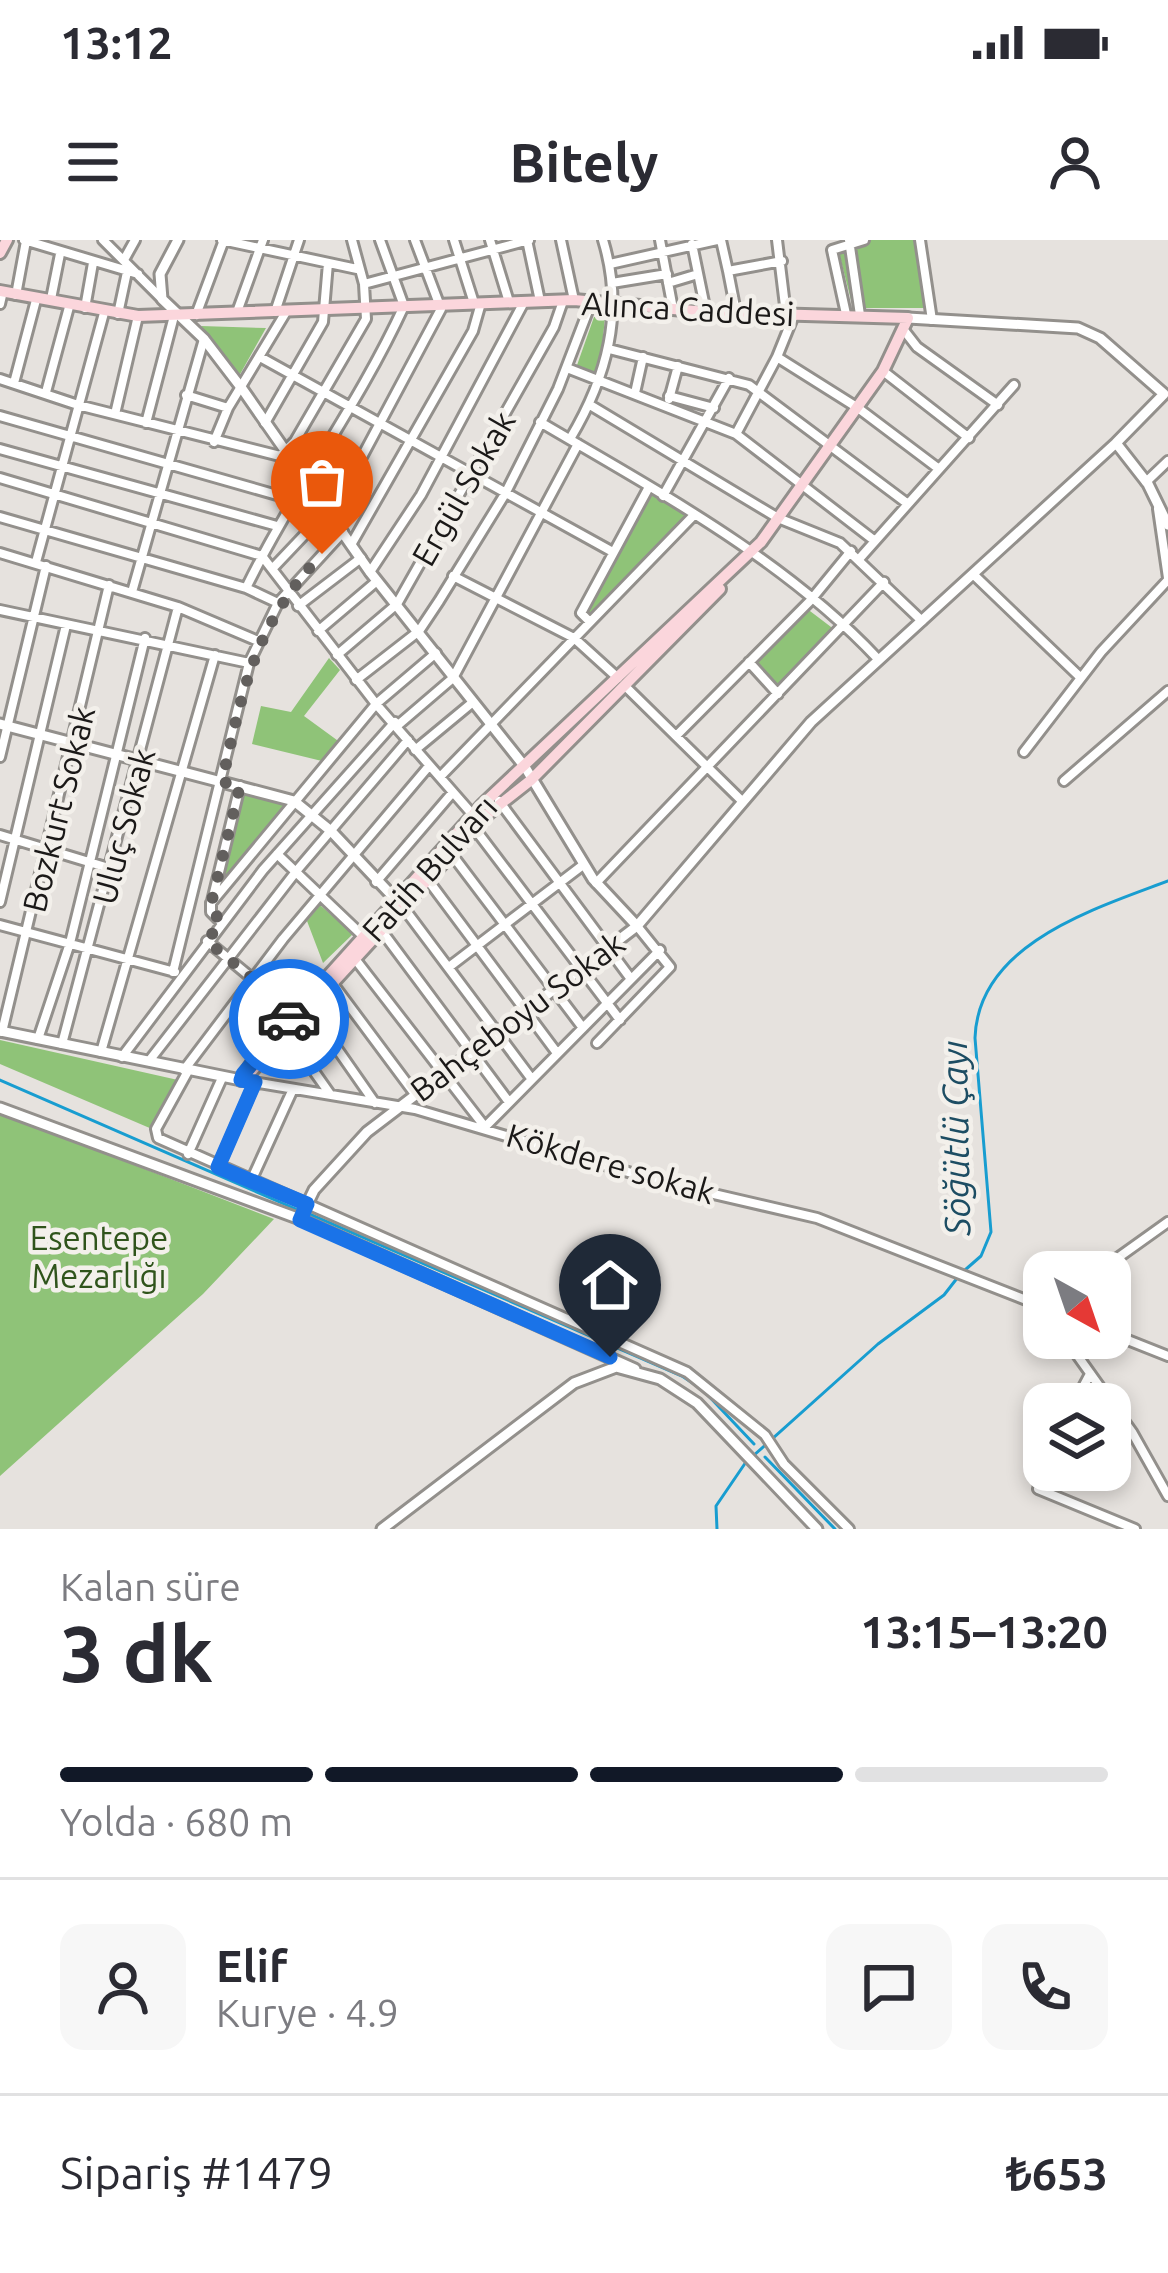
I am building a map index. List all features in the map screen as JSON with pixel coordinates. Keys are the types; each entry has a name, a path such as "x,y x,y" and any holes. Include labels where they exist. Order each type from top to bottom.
{"main road":[{"name":"Alınca Caddesi","path":"5,295 138,316 568,300 706,312 846,314 906,324"},
{"path":"284,1031 380,930 473,821 528,774 750,550 858,408 906,324"},
{"name":"Fatih Bulvarı","path":"354,958 366,938 380,930"},
{"path":"248,1081 294,1013 308,1006"}],"street":[{"path":"103,240 204,339 309,478 374,577 528,774 596,883 660,950 670,967 597,1043"},
{"path":"125,259 135,240"},
{"path":"162,299 160,274 178,240"},
{"path":"196,316 224,240 357,269"},
{"path":"237,314 263,240"},
{"path":"214,442 280,312 299,240"},
{"path":"0,379 269,457 287,452 368,308 352,240"},
{"path":"246,588 291,499 352,409 404,306 380,240"},
{"path":"273,568 330,511 382,424 440,306 415,240"},
{"path":"352,543 473,331 478,303 454,240"},
{"path":"364,284 491,244 528,240 540,302"},
{"path":"561,240 568,300"},
{"path":"122,1057 177,973 263,870 396,724 453,678 541,513 601,380 614,304 603,240"},
{"path":"660,240 674,310"},
{"path":"610,264 719,240 736,313"},
{"path":"736,434 777,357 790,315 777,240"},
{"path":"846,314 832,250 864,240"},
{"path":"920,240 932,322"},
{"path":"5,295 25,241 133,273"},
{"path":"849,242 860,315"},
{"path":"491,244 509,302"},
{"path":"692,244 706,312"},
{"path":"50,303 60,254"},
{"path":"728,272 782,261"},
{"path":"84,310 93,263"},
{"path":"265,423 325,310 328,263"},
{"path":"118,314 133,273"},
{"path":"612,283 698,274"},
{"path":"14,383 35,300"},
{"name":"Ergül Sokak","path":"337,656 397,604 568,300"},
{"path":"318,631 374,577 524,302"},
{"path":"356,680 419,631 505,494 567,368 591,302"},
{"path":"46,392 69,308"},
{"path":"0,757 32,617 44,529 104,313"},
{"path":"115,415 138,316"},
{"path":"146,423 178,316"},
{"path":"906,324 917,347 998,405"},
{"name":"Alınca Caddesi","path":"906,324 1078,328 1100,338 1167,394"},
{"path":"132,592 204,339"},
{"path":"609,349 729,378 757,391 908,503"},
{"path":"260,357 611,551"},
{"path":"777,357 858,408 939,470"},
{"path":"635,394 643,358"},
{"path":"666,409 678,366"},
{"path":"567,368 736,434 875,541"},
{"path":"883,371 969,438"},
{"path":"663,496 729,378"},
{"path":"860,558 1014,385"},
{"name":"Bahçeboyu Sokak","path":"304,1211 340,1161 397,1107 637,926 741,800 878,658 975,576 1167,394"},
{"path":"186,395 228,408"},
{"path":"669,396 714,408"},
{"path":"590,405 778,518 850,550 922,621"},
{"path":"0,416 291,499"},
{"path":"540,422 750,550 844,623 878,658"},
{"path":"1116,443 1146,482 1168,525"},
{"path":"0,449 277,526"},
{"path":"1146,482 1168,461"},
{"path":"0,478 152,519 262,556 356,680 452,792 620,1020"},
{"path":"590,622 581,613 649,487"},
{"path":"1024,752 1080,677 1168,579 1158,508"},
{"path":"440,777 694,515"},
{"path":"0,518 246,588 278,603"},
{"path":"177,973 249,663 278,603 344,530"},
{"path":"676,736 810,601 850,550"},
{"path":"0,553 178,607 258,641"},
{"path":"298,606 362,557"},
{"path":"453,576 574,638 741,800"},
{"path":"975,576 1080,677"},
{"path":"596,883 884,582"},
{"name":"Bozkurt Sokak","path":"1,1031 75,744 109,585"},
{"name":"Uluç Sokak","path":"62,1044 91,949 178,607"},
{"path":"0,610 249,663"},
{"path":"0,902 66,625"},
{"path":"38,1039 70,943 145,638"},
{"path":"212,903 376,704 436,653"},
{"path":"100,1052 215,656"},
{"path":"749,662 778,694"},
{"path":"1064,781 1134,726 1168,691"},
{"path":"416,750 472,702"},
{"path":"4,725 294,801 331,831 376,884 401,905 531,1078"},
{"path":"149,1063 298,868 408,740"},
{"path":"429,766 253,979 186,1071 154,1135 681,1391 710,1413 817,1529"},
{"path":"221,922 211,912 212,903 240,786"},
{"path":"376,884 452,792"},
{"path":"497,799 631,979"},
{"path":"0,835 112,869"},
{"path":"449,850 583,1028"},
{"path":"278,854 298,868 319,897 366,938"},
{"path":"247,859 263,870"},
{"path":"449,967 584,865"},
{"path":"425,877 557,1053"},
{"path":"0,925 177,973"},
{"path":"380,930 508,1102"},
{"path":"207,941 294,1013"},
{"path":"354,958 485,1127 660,950"},
{"path":"330,981 415,1094"},
{"path":"308,1006 376,1105"},
{"path":"1,1031 248,1081 218,1167"},
{"path":"284,1031 331,1096"},
{"path":"188,1154 222,1078"},
{"name":"Kökdere sokak","path":"248,1081 485,1127 662,1182 817,1218 1023,1298"},
{"path":"251,1181 292,1089"},
{"path":"0,1108 304,1211 687,1372 765,1435 784,1464 849,1529"},
{"path":"1127,1251 1168,1222"},
{"path":"1131,1341 1168,1356"},
{"path":"1080,1359 1132,1432 1168,1496"},
{"path":"382,1529 574,1383 596,1372 635,1369"},
{"path":"1085,1383 1090,1374"},
{"path":"1043,1491 1135,1529"}],"green space":[{"path":"871,240 917,240 930,296 925,308 853,308 838,249"},
{"path":"594,317 605,318 599,376 576,368"},
{"path":"201,326 266,328 239,376"},
{"path":"648,492 688,516 586,620 580,613"},
{"path":"806,608 835,630 777,691 752,663"},
{"path":"329,658 340,670 304,716 341,743 326,762 252,744 261,706 291,712"},
{"path":"244,791 288,803 220,887"},
{"path":"320,905 353,934 323,963 307,921"},
{"path":"0,1040 178,1080 152,1129 0,1064"},
{"name":"Esentepe Mezarlığı","path":"0,1113 274,1219 203,1294 0,1476"}],"waterway":[{"name":"Söğütlü Çayı","path":"965,1270 981,1256 991,1232 975,1038 981,1005 996,978 1045,935 1168,881"},
{"path":"0,1080 298,1210"},
{"path":"307,1213 682,1376 703,1390 754,1444"},
{"name":"Söğütlü Çayı","path":"753,1456 878,1344 944,1295 958,1277"},
{"path":"765,1457 835,1529"},
{"name":"Söğütlü Çayı","path":"717,1529 716,1506 746,1462"}],"way so far":[{"path":"289,1019 294,1013 207,941 221,922 210,908 240,786 222,782 249,663 278,603 322,554"}],"route":[{"path":"289,1019 243,1074 241,1080 255,1082 218,1167 307,1204 300,1220 610,1357"}]}
